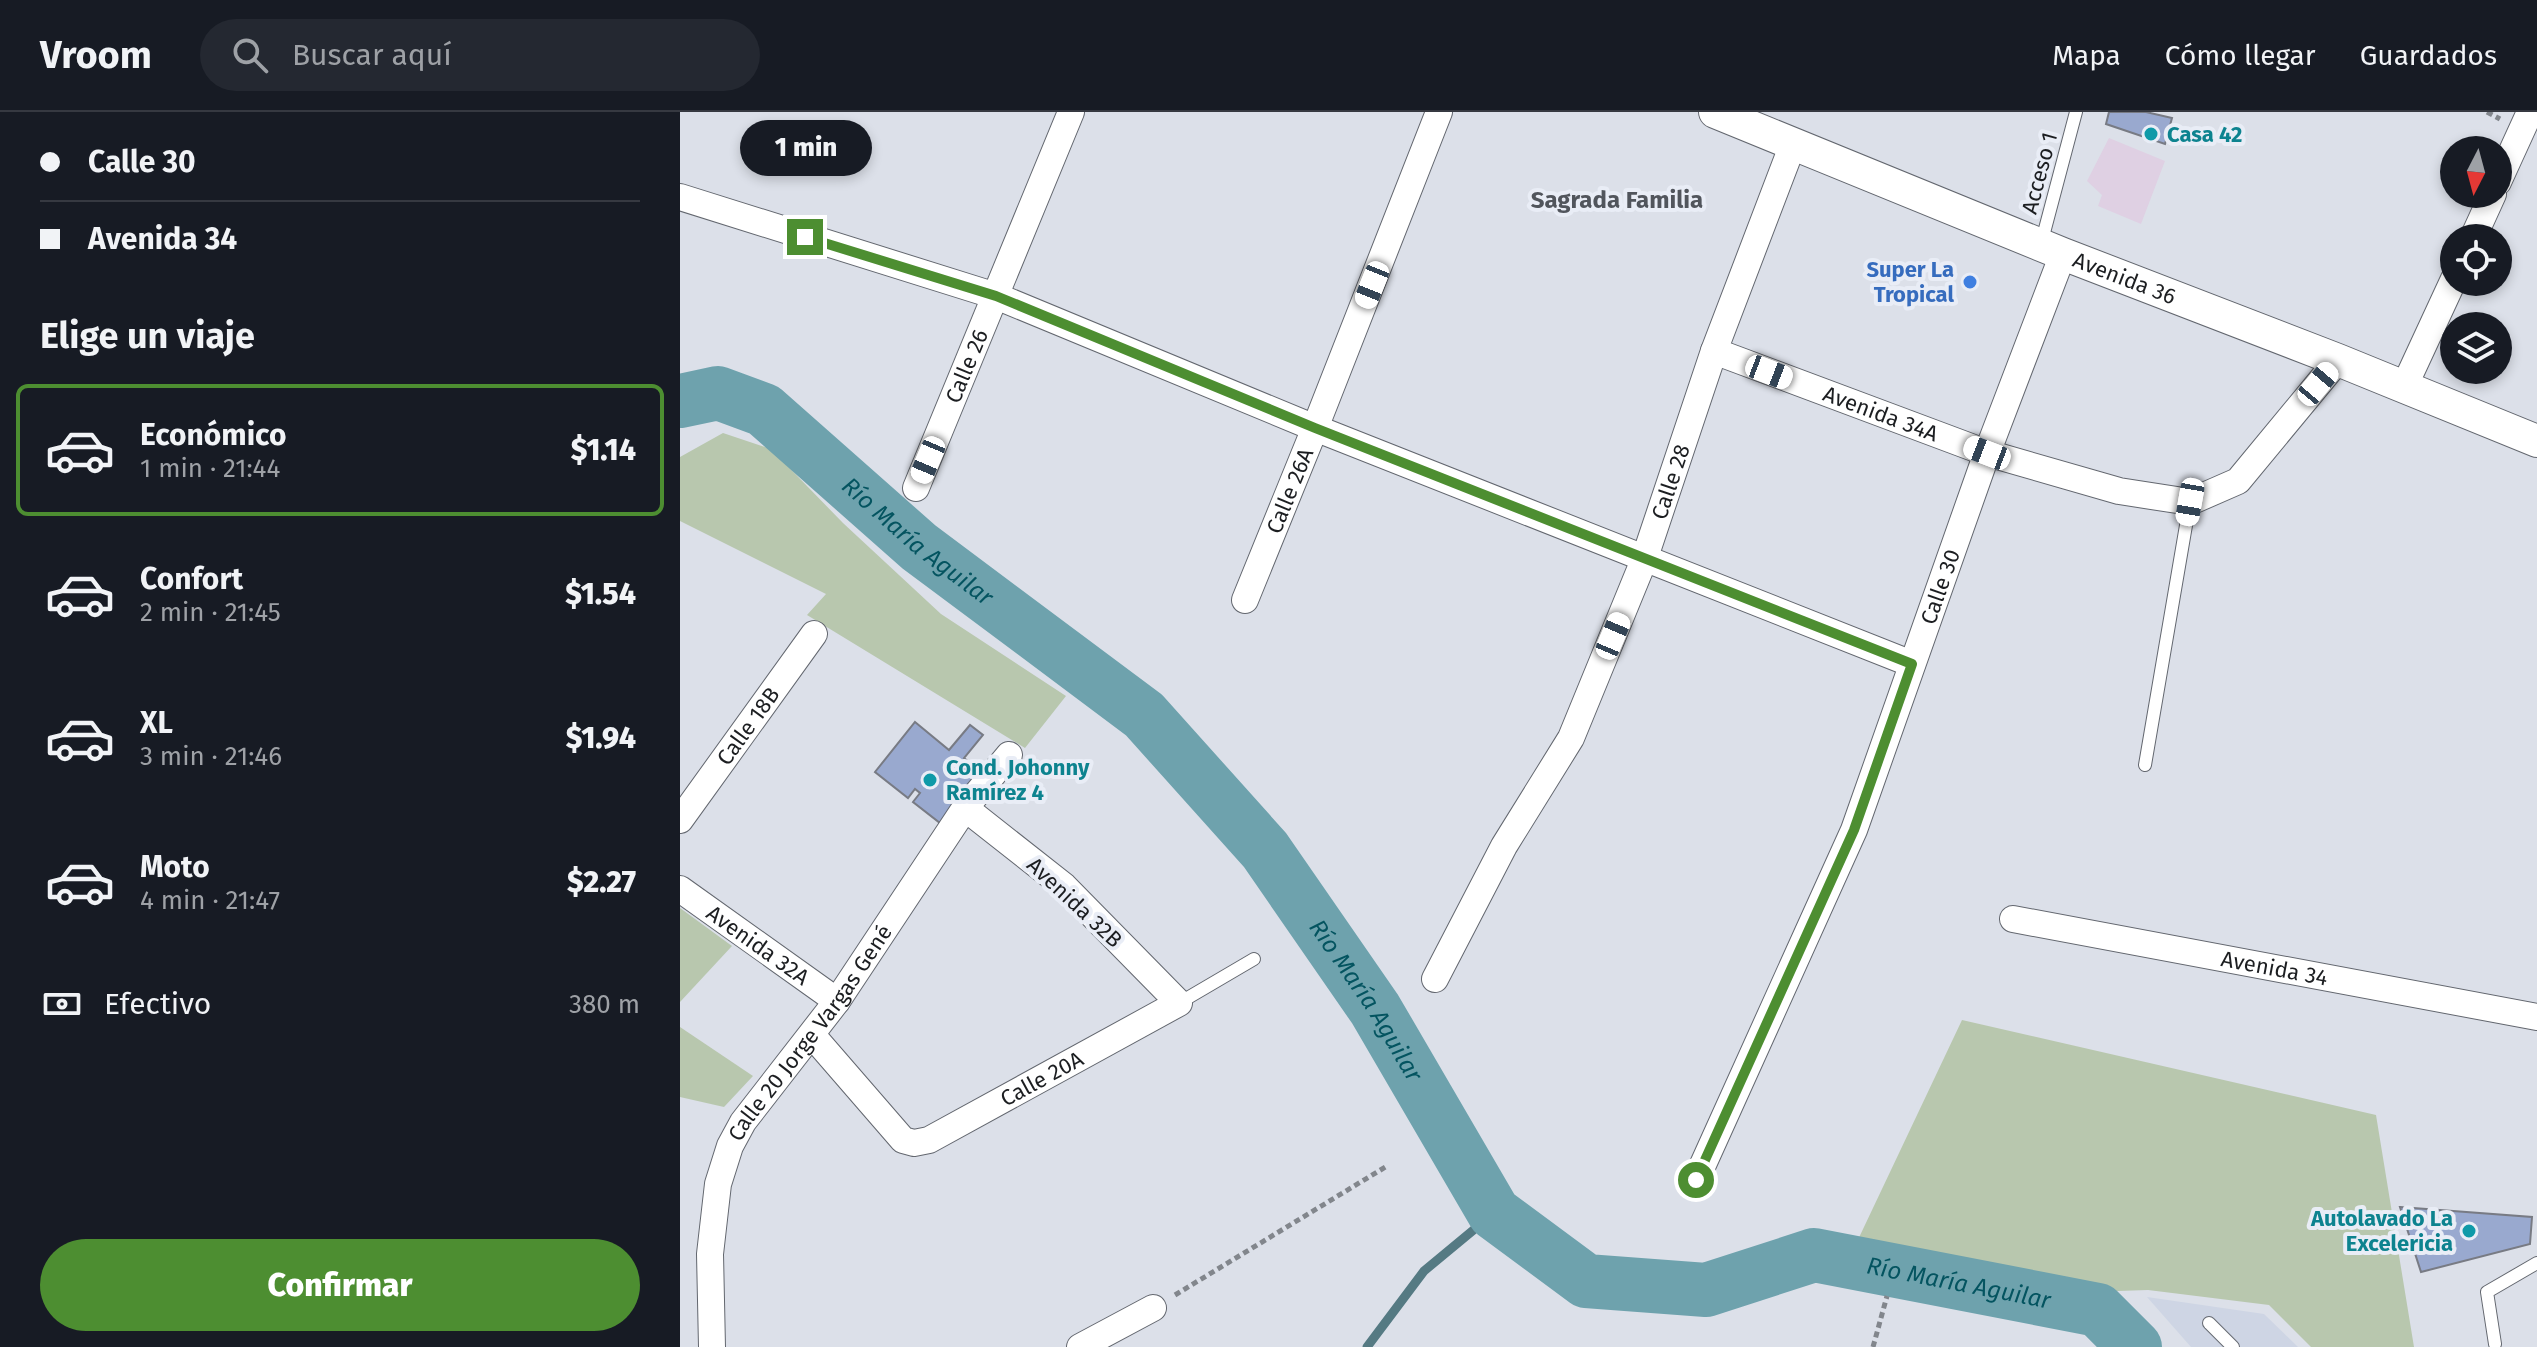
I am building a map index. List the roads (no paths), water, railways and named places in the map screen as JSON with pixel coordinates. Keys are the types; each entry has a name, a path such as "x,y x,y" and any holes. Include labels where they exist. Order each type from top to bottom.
{"street":[{"name":"Calle 26","path":"916,488 1071,112"},
{"name":"Calle 26A","path":"1245,600 1439,112"},
{"name":"Avenida 36","path":"1715,112 2537,441"},
{"path":"2512,151 2530,112"},
{"name":"Calle 28","path":"1435,979 1504,846 1571,738 1644,560 1714,351 1793,144"},
{"path":"680,197 996,296 1315,428 1912,664"},
{"name":"Calle 30","path":"1696,1180 1854,830 1987,453 2052,249"},
{"path":"2404,387 2446,296"},
{"name":"Avenida 34A","path":"1714,351 1987,453 2119,491 2190,502"},
{"path":"2190,502 2238,481 2338,360"},
{"name":"Calle 18B","path":"680,820 814,634"},
{"name":"Calle 20 Jorge Vargas Gené","path":"712,1347 710,1254 718,1184 730,1146 743,1122 837,1001 965,808 1009,755"},
{"name":"Avenida 32B","path":"965,808 1064,886 1179,1003"},
{"name":"Avenida 32A","path":"680,889 837,1001"},
{"name":"Avenida 34","path":"2013,919 2537,1017"},
{"name":"Calle 20A","path":"812,1035 903,1140 914,1143 929,1140 1179,1003"},
{"path":"1080,1347 1153,1308"}],"lane":[{"name":"Acceso 1","path":"2052,249 2076,112"},
{"path":"2145,765 2190,502"},
{"path":"1179,1003 1254,959"},
{"path":"2495,1344 2487,1292 2537,1263"},
{"path":"2209,1323 2233,1347"}],"waterway":[{"name":"Río María Aguilar","path":"680,401 718,393 764,410 919,547 1144,715 1265,850 1375,1009 1494,1213 1586,1281 1706,1290 1814,1255 2098,1310 2135,1347"},
{"path":"1367,1347 1424,1271 1494,1213"}],"place":[{"name":"Casa 42","path":"2151,134"},
{"name":"Super La Tropical","path":"1970,282"},
{"name":"Cond. Johonny Ramírez 4","path":"930,780"},
{"name":"Autolavado La Excelericia","path":"2469,1231"}],"district":[{"name":"Sagrada Familia","path":"1617,200"}]}
